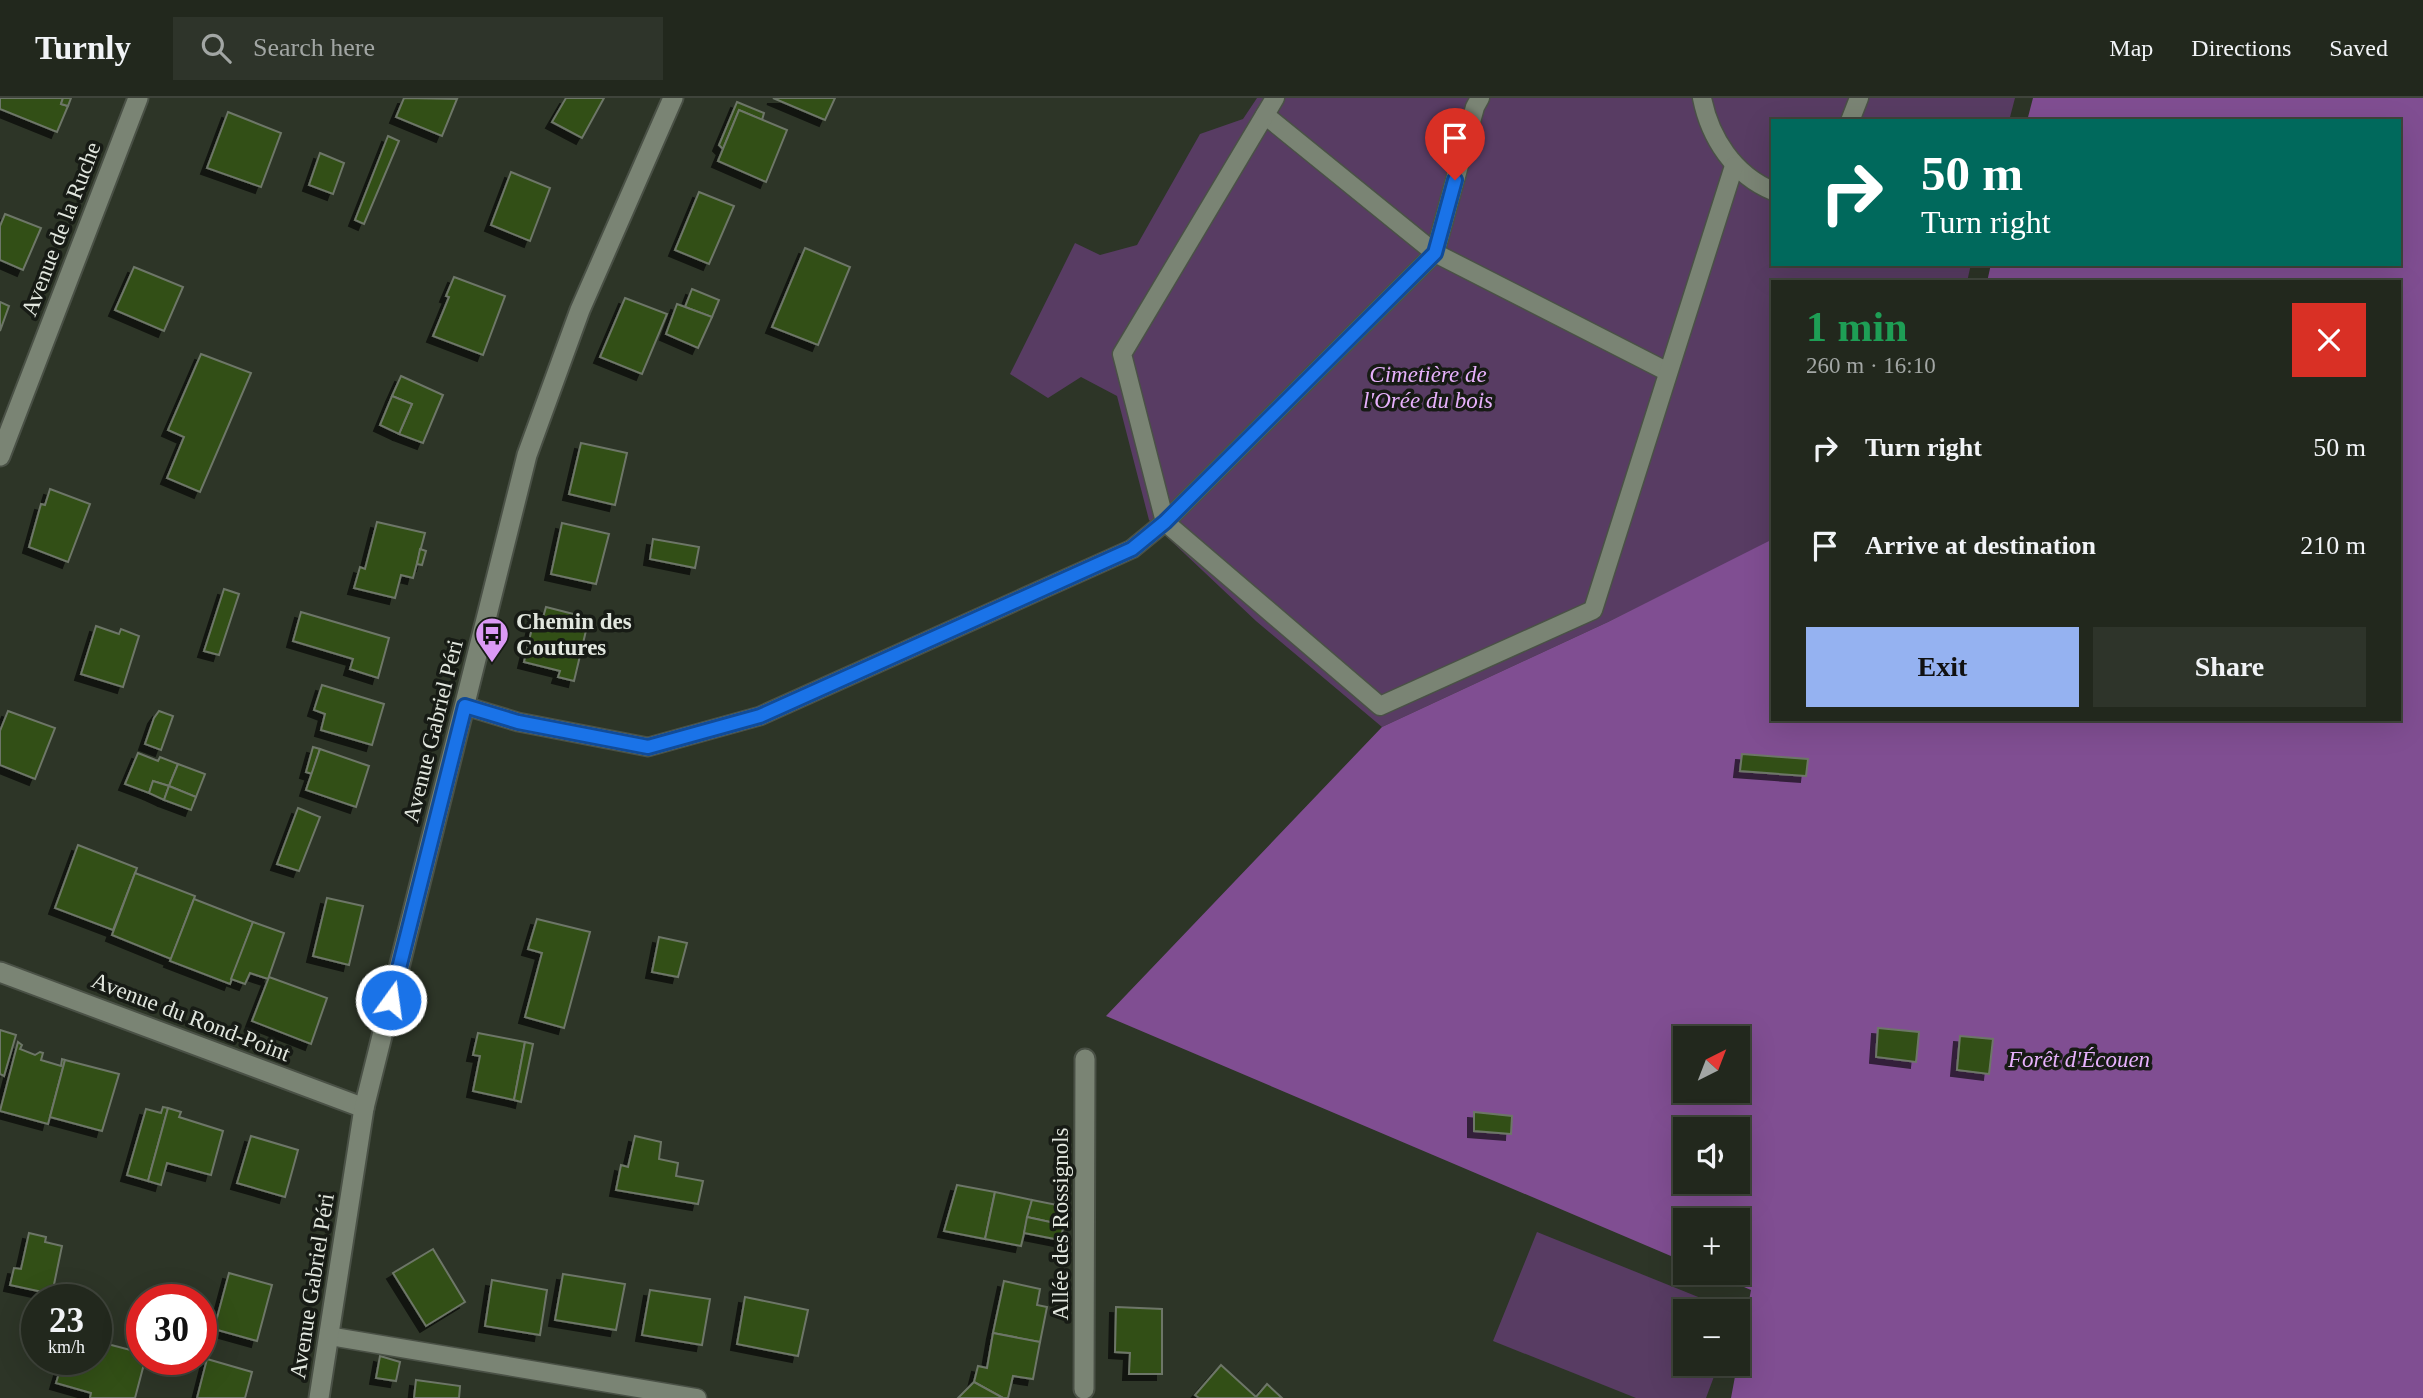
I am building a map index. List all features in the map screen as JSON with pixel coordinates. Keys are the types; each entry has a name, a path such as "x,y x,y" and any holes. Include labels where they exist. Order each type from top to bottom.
{"street":[{"name":"Avenue de la Ruche","path":"0,456 138,98"},
{"name":"Avenue Gabriel Péri","path":"319,1398 364,1108 527,455 580,310 673,98"},
{"name":"Avenue du Rond-Point","path":"0,972 364,1108"},
{"name":"Allée des Rossignols","path":"1084,1059 1084,1395"}],"lane":[{"path":"1275,98 1122,355 1165,522 1380,706 1593,610 1734,166"},
{"path":"465,706 518,722 648,747 760,716 1132,549 1165,522 1435,253 1475,107 1480,98"},
{"path":"1702,98 1714,138 1734,166 1771,190"},
{"path":"1851,119 1859,98"},
{"path":"1265,115 1435,253 1668,372"},
{"path":"329,1336 697,1398"}],"green space":[{"name":"Cimetière de l'Orée du bois","path":"1257,98 2015,98 2010,119 1771,119 1771,266 1971,266 1967,280 1771,280 1771,541 1608,622 1382,727 1256,621 1149,520 1117,396 1081,377 1048,398 1010,374 1075,243 1100,255 1137,245 1200,134 1243,119"},
{"name":"Forêt d'Écouen","path":"2033,98 2423,98 2423,1398 1731,1398 1735,1376 1750,1376 1751,1290 1739,1285 1750,1285 1750,1208 1673,1208 1673,1257 1106,1016 1382,727 1608,622 1771,540 1771,721 2401,721 2401,280 1987,280 1991,266 2401,266 2401,119 2028,119"},
{"path":"1537,1232 1703,1299 1673,1299 1673,1376 1714,1376 1706,1398 1636,1398 1493,1341"}],"building":[{"path":"0,98 63,98 61,104 68,106 57,132 0,109"},
{"path":"63,98 71,98 68,106 61,104"},
{"path":"404,98 457,99 442,136 396,117"},
{"path":"566,98 604,98 582,138 552,122"},
{"path":"773,98 835,98 825,120"},
{"path":"737,102 764,113 762,120 739,110 723,149 719,145"},
{"path":"739,110 787,130 766,182 718,161"},
{"path":"228,112 281,133 261,187 207,168"},
{"path":"388,136 399,141 364,224 355,220"},
{"path":"320,153 344,163 333,194 309,185"},
{"path":"511,172 550,188 530,241 491,225"},
{"path":"699,192 734,206 709,264 675,250"},
{"path":"5,214 41,228 23,270 0,260 0,226"},
{"path":"805,248 850,267 818,345 772,327"},
{"path":"134,267 183,287 164,331 115,310"},
{"path":"454,277 505,296 483,355 433,336"},
{"path":"692,289 719,300 712,317 685,307"},
{"path":"625,298 667,314 642,374 600,357"},
{"path":"0,302 9,306 0,331"},
{"path":"677,304 712,317 698,348 666,334"},
{"path":"201,354 251,373 200,492 167,478 184,437 168,430"},
{"path":"401,376 443,395 423,443 399,434 412,404 392,396"},
{"path":"392,396 412,404 399,434 380,425"},
{"path":"581,443 627,453 615,505 569,494"},
{"path":"50,489 90,504 68,562 29,547 41,504 45,505"},
{"path":"377,522 425,533 413,578 401,575 395,598 354,588 360,567 365,569"},
{"path":"562,523 609,534 596,584 551,574"},
{"path":"653,539 699,547 695,568 650,559"},
{"path":"420,549 426,551 422,565 417,564"},
{"path":"224,589 239,594 219,655 204,651"},
{"path":"546,607 589,618 574,681 558,677 560,671 524,662 533,624 541,625"},
{"path":"301,612 389,638 378,678 350,669 353,659 293,641"},
{"path":"96,626 119,634 121,629 139,636 123,687 81,674"},
{"path":"322,685 384,704 372,745 321,730 325,714 314,710"},
{"path":"8,711 55,728 35,779 0,765 0,731"},
{"path":"159,711 173,716 161,750 145,744"},
{"path":"313,747 320,749 312,774 306,772"},
{"path":"320,749 369,766 356,807 306,790"},
{"path":"138,753 158,761 160,757 178,764 169,786 153,781 149,793 125,784"},
{"path":"1742,754 1808,759 1806,776 1740,771"},
{"path":"178,764 205,774 196,797 169,786"},
{"path":"153,781 169,786 164,800 149,793"},
{"path":"169,786 196,797 191,810 164,800"},
{"path":"298,808 320,817 299,871 277,864"},
{"path":"78,845 137,868 113,930 55,908"},
{"path":"135,873 195,896 171,959 112,935"},
{"path":"327,898 363,906 349,965 313,956"},
{"path":"194,899 253,922 230,984 170,961"},
{"path":"537,919 590,932 564,1028 525,1017 542,953 528,949"},
{"path":"253,922 284,933 268,979 250,973 245,984 231,979"},
{"path":"659,937 687,943 678,977 652,972"},
{"path":"269,977 327,998 311,1044 252,1021"},
{"path":"1878,1028 1919,1032 1916,1062 1876,1057"},
{"path":"0,1030 16,1035 4,1076 0,1074"},
{"path":"478,1033 525,1042 514,1100 473,1091 480,1056 473,1055"},
{"path":"1960,1036 1993,1039 1989,1074 1957,1070"},
{"path":"18,1042 22,1045 20,1049 35,1055 43,1053 41,1060 61,1066 62,1059 65,1060 48,1124 0,1111"},
{"path":"525,1042 533,1044 521,1102 514,1100"},
{"path":"65,1060 119,1074 102,1131 50,1117"},
{"path":"163,1107 168,1108 148,1181 127,1175 146,1109 161,1113"},
{"path":"168,1108 181,1112 179,1117 223,1131 211,1175 167,1163 161,1185 148,1181"},
{"path":"1474,1112 1512,1116 1511,1134 1474,1131"},
{"path":"251,1136 298,1150 285,1197 237,1183"},
{"path":"635,1136 661,1142 659,1159 678,1163 676,1176 703,1181 698,1204 616,1190 621,1165 628,1167"},
{"path":"957,1185 995,1192 985,1239 944,1231"},
{"path":"995,1192 1032,1200 1021,1246 985,1239"},
{"path":"1032,1200 1067,1207 1064,1225 1027,1217"},
{"path":"1027,1217 1064,1225 1060,1240 1024,1233"},
{"path":"29,1233 46,1237 45,1242 62,1246 54,1284 21,1284 21,1287 10,1285 14,1268 21,1269"},
{"path":"433,1249 465,1302 426,1326 393,1273"},
{"path":"229,1273 272,1285 257,1341 217,1330 217,1318"},
{"path":"563,1274 625,1284 616,1330 555,1320"},
{"path":"492,1280 547,1290 540,1335 485,1326"},
{"path":"1004,1281 1040,1289 1037,1305 1047,1307 1040,1342 993,1333"},
{"path":"650,1290 710,1299 702,1345 642,1335"},
{"path":"745,1297 808,1310 798,1356 737,1344"},
{"path":"1116,1307 1162,1309 1162,1374 1129,1374 1130,1353 1115,1352"},
{"path":"993,1333 1040,1342 1033,1379 1013,1376 1008,1398 1003,1398 974,1382 978,1366 987,1368"},
{"path":"112,1345 126,1349 126,1375 141,1375 135,1398 90,1398 91,1393 56,1383 58,1375 112,1375"},
{"path":"380,1356 400,1362 396,1381 376,1378"},
{"path":"217,1362 252,1372 245,1398 197,1398 203,1375 217,1375"},
{"path":"1221,1365 1256,1397 1267,1384 1282,1398 1199,1398 1195,1395"},
{"path":"416,1380 460,1386 459,1398 414,1398"},
{"path":"974,1382 1003,1398 958,1398"}],"place":[{"name":"Chemin des Coutures","path":"492,664"}],"route":[{"path":"391,1000 465,706 518,722 648,747 760,716 1132,549 1165,522 1293,397 1435,253 1455,180"}]}
